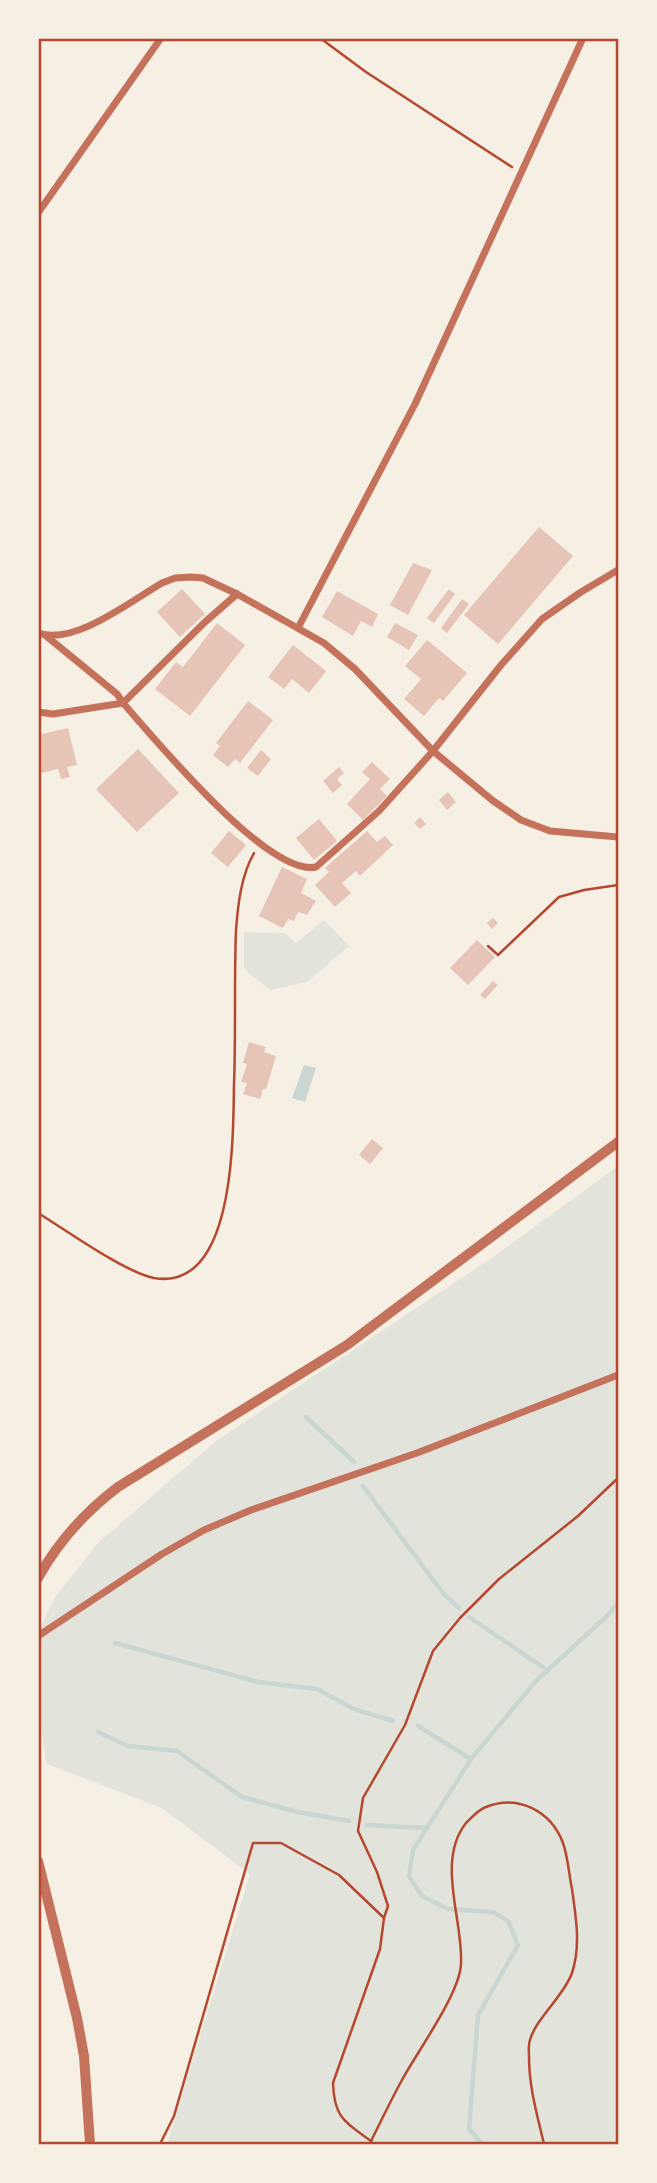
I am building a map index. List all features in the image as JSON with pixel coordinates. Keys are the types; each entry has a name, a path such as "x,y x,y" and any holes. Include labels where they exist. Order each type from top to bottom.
{"street":[{"path":"38,213 161,38"},
{"path":"298,628 415,404 583,38"},
{"path":"41,634 117,694 182,770 259,844 292,864 308,869 317,867 379,811 433,751 501,665 542,620 618,570"},
{"path":"41,634 67,635 80,632 162,583 175,578 203,578 324,643 355,669 433,751 521,820 550,831 618,837"},
{"path":"38,712 53,714 123,703 237,594"},
{"path":"38,1578 60,1544 98,1502 347,1345 618,1142"},
{"path":"38,1636 162,1554 204,1530 251,1510 417,1453 618,1375"},
{"path":"38,1861 77,2018 85,2068 90,2144"}],"path":[{"path":"320,38 366,72 521,173"},
{"path":"38,1213 132,1270 154,1278 175,1278 186,1273 209,1249 220,1220 233,1156 238,905 244,877 259,844"},
{"path":"488,946 498,956 559,897 618,885"},
{"path":"544,2144 530,2087 530,2041 571,1975 578,1945 564,1844 553,1825 531,1806 498,1802 482,1808 461,1830 453,1853 453,1898 458,1921 461,1965 455,1988 400,2082 372,2143 343,2120 334,2102 333,2083 380,1949 388,1906 377,1872 358,1831 363,1798 405,1725 433,1651 460,1618 499,1579 578,1516 618,1478"},
{"path":"160,2144 174,2116 253,1843 281,1843 339,1875 384,1918"}],"shaded area":[{"path":"324,920 349,946 307,982 270,990 244,969 244,932 285,933 296,943"},
{"path":"304,1065 316,1068 305,1102 292,1098"},
{"path":"618,1166 618,2144 167,2144 250,1874 162,1808 47,1764 39,1722 38,1631 56,1596 98,1543 216,1441 496,1255"}],"building":[{"path":"539,527 573,556 498,644 464,615"},
{"path":"413,563 432,570 408,615 390,605"},
{"path":"182,589 205,614 180,637 157,612"},
{"path":"449,589 455,594 434,623 427,618"},
{"path":"337,591 378,614 372,627 361,621 353,636 322,617"},
{"path":"462,599 469,604 447,633 441,628"},
{"path":"217,623 245,645 190,716 155,689 176,662 183,667"},
{"path":"395,623 418,635 409,650 387,637"},
{"path":"427,640 467,673 443,701 439,698 424,716 404,699 421,679 405,666"},
{"path":"293,645 326,671 309,693 292,679 284,689 268,677"},
{"path":"248,701 273,720 240,763 235,759 228,767 213,755 220,746 216,743"},
{"path":"68,728 77,765 67,767 70,777 61,779 58,769 38,774 38,735"},
{"path":"138,749 179,793 137,832 96,789"},
{"path":"261,750 271,759 258,776 247,768"},
{"path":"372,762 390,779 380,789 387,796 363,820 347,804 370,779 362,772"},
{"path":"339,767 344,773 337,779 342,785 333,793 323,781"},
{"path":"448,792 456,802 447,810 439,800"},
{"path":"420,817 426,824 420,829 414,823"},
{"path":"319,819 337,841 314,860 296,838"},
{"path":"229,831 246,845 228,867 211,853"},
{"path":"367,831 377,842 385,836 393,845 360,876 356,871 342,883 351,893 335,907 315,885 329,872 325,868"},
{"path":"282,867 307,879 301,893 316,901 307,915 298,912 294,921 288,919 283,928 259,916"},
{"path":"493,918 498,923 492,929 487,923"},
{"path":"477,940 495,957 468,985 450,968"},
{"path":"493,981 498,985 485,999 480,995"},
{"path":"249,1042 266,1047 264,1052 276,1056 266,1089 263,1089 260,1099 243,1094 247,1083 241,1082 247,1064 243,1063"},
{"path":"372,1139 383,1148 370,1164 359,1155"}],"waterway":[{"path":"306,1417 354,1462"},
{"path":"363,1486 443,1593 459,1608"},
{"path":"482,2144 469,2129 478,2015 518,1945 508,1921 493,1912 448,1909 422,1896 409,1876 413,1850 471,1759 536,1681 618,1603"},
{"path":"469,1617 547,1670"},
{"path":"115,1643 258,1682 317,1689 354,1709 393,1721"},
{"path":"418,1726 471,1759"},
{"path":"98,1732 128,1746 177,1751 242,1797 298,1812 349,1821"},
{"path":"367,1825 425,1828"}]}
